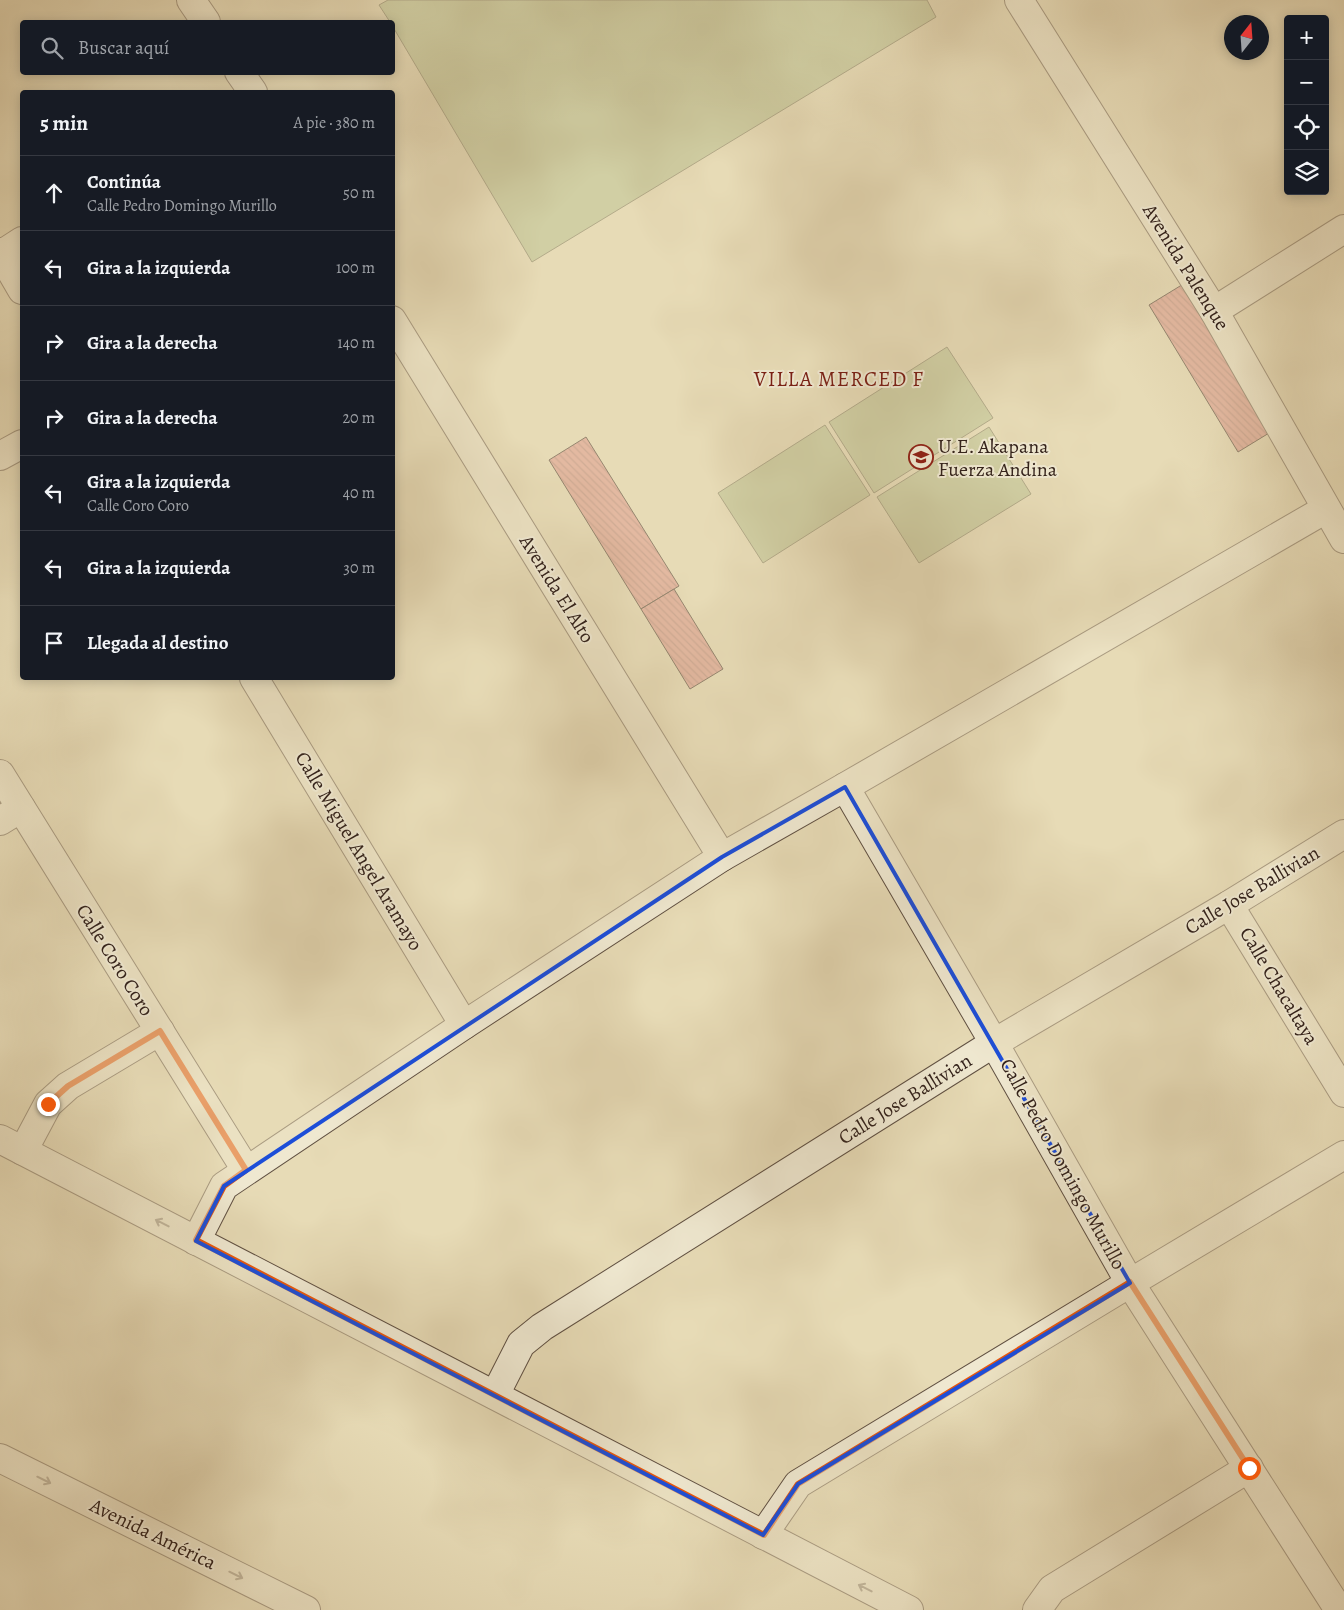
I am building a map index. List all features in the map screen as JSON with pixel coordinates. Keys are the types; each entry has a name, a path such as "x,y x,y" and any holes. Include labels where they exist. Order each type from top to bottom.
{"street":[{"name":"Avenida Palenque","path":"1020,0 1214,311 1344,539"},
{"path":"241,75 252,90"},
{"path":"1214,311 1344,230"},
{"path":"8,249 20,284"},
{"name":"Avenida El Alto","path":"395,325 722,857"},
{"path":"0,456 20,445"},
{"path":"196,1240 224,1186 464,1025 722,857 845,788 1326,509"},
{"name":"Calle Miguel Angel Aramayo","path":"255,680 464,1025"},
{"name":"Calle Coro Coro","path":"0,774 10,815 160,1031 246,1170"},
{"name":"Calle Pedro Domingo Murillo","path":"845,788 994,1042 1130,1282 1339,1610"},
{"name":"Calle Jose Ballivian","path":"495,1395 521,1344 542,1327 994,1042 1229,906 1344,834"},
{"name":"Calle Chacaltaya","path":"1229,906 1344,1093"},
{"path":"160,1031 68,1086 48,1104 12,1145 909,1610"},
{"path":"764,1535 798,1484 1130,1282 1344,1155"},
{"name":"Avenida América","path":"0,1458 296,1608"},
{"path":"1037,1610 1052,1589 1249,1468"}],"highlighted area":[{"path":"845,787 1130,1283 798,1484 763,1535 196,1241 224,1186 722,857"}],"green space":[{"path":"388,0 927,0 936,17 532,262 395,30 395,20 389,20 379,5"},
{"path":"947,347 993,418 874,493 829,422"},
{"path":"825,425 870,495 763,563 718,493"},
{"path":"989,427 1031,494 919,563 877,497"}],"building":[{"path":"1185,283 1274,430 1238,452 1149,305"},
{"path":"586,437 679,586 641,609 549,460"},
{"path":"674,589 723,669 690,689 641,609"}],"place":[{"name":"U.E. Akapana Fuerza Andina","path":"921,457"}],"district":[{"name":"VILLA MERCED F","path":"839,379"}],"route":[{"path":"48,1104 68,1086 160,1031 246,1170 224,1186 196,1240 764,1535 798,1484 1130,1282 1249,1468"}]}
